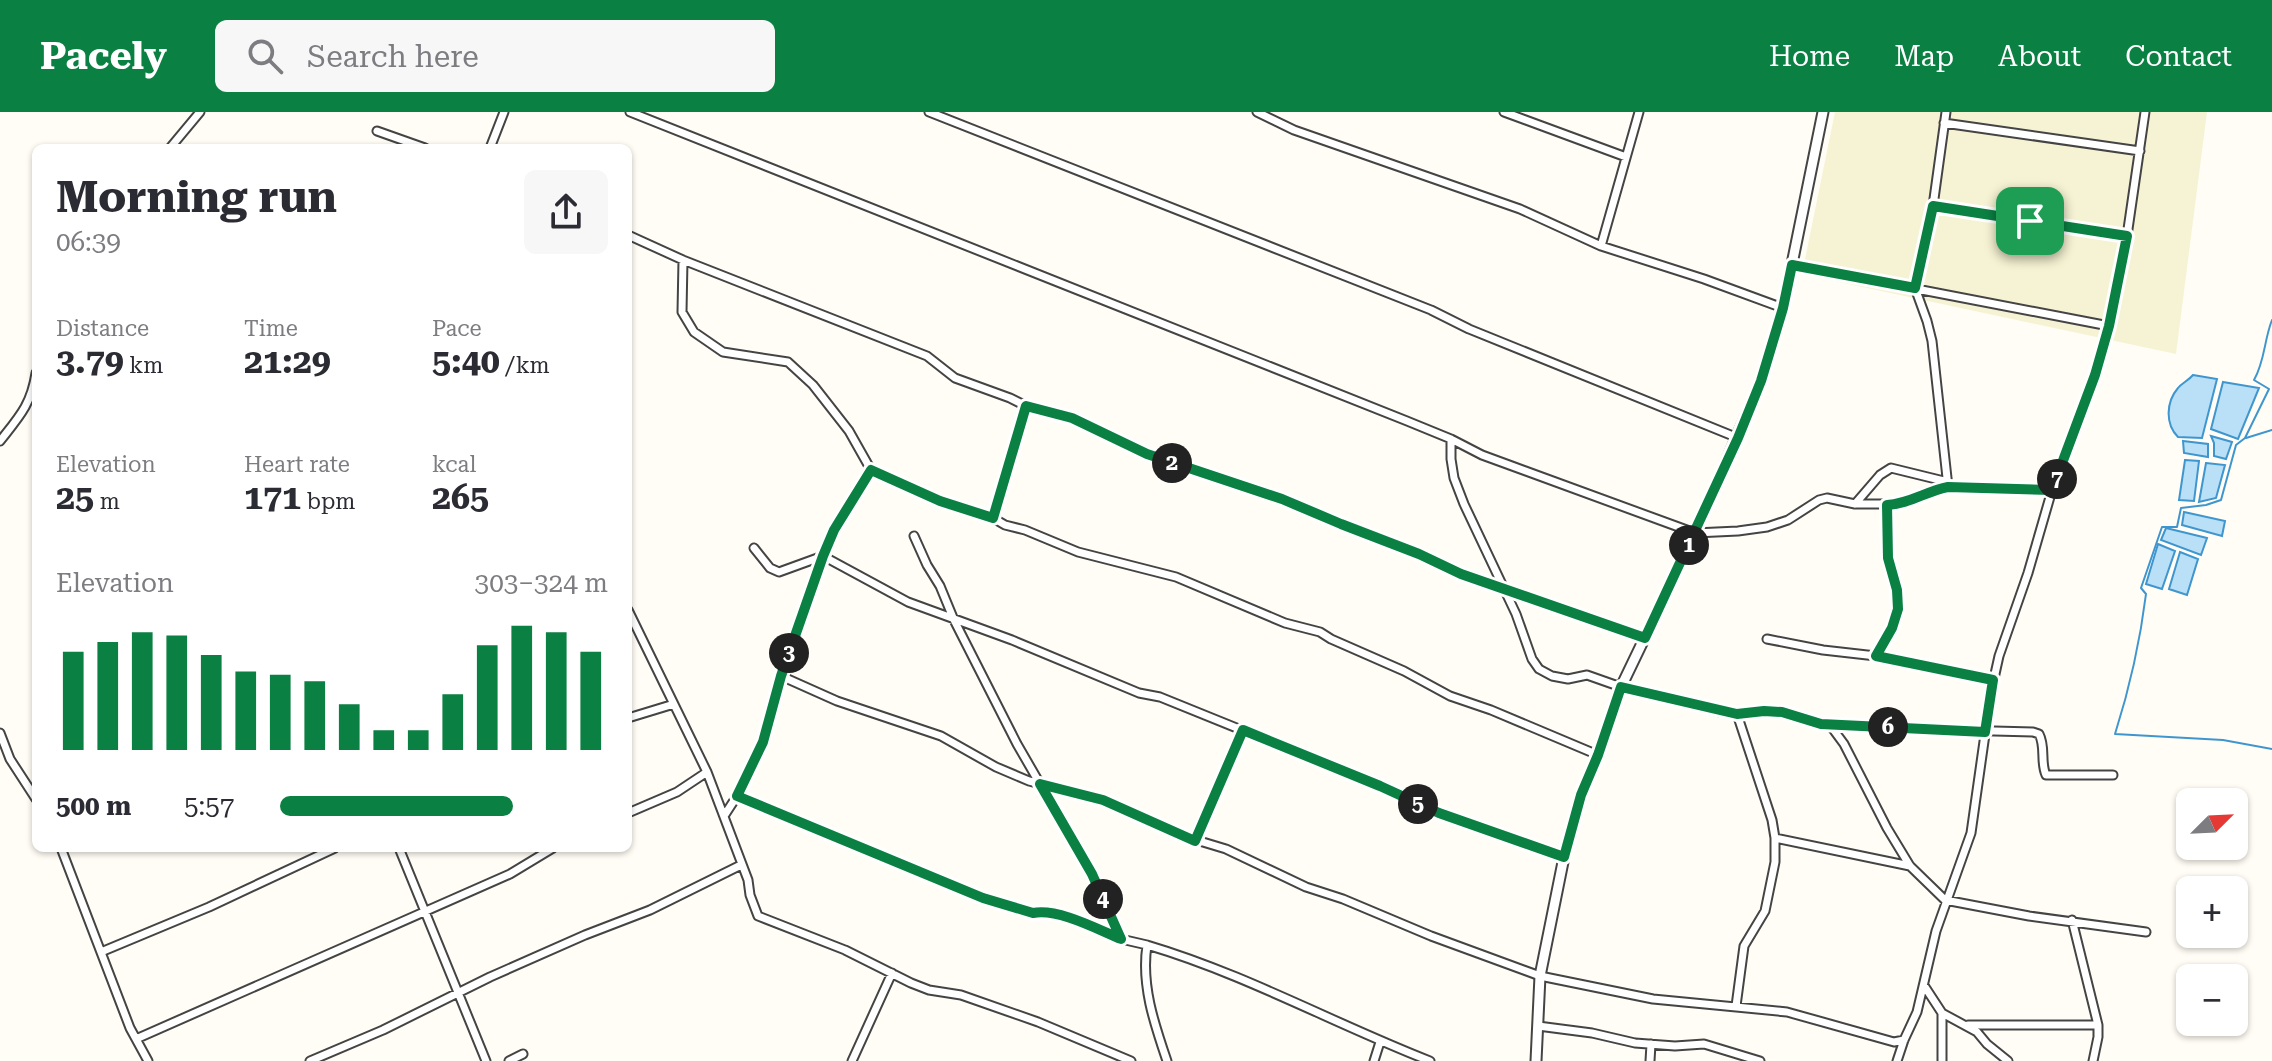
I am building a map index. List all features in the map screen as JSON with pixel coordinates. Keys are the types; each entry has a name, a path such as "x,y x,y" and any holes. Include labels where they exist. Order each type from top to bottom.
{"street":[{"path":"173,144 200,112"},
{"path":"492,144 504,112"},
{"path":"630,112 1451,439 1482,455 1695,533 1767,527 1788,520 1827,498 1855,504 1907,502 1948,484"},
{"path":"929,112 1431,310 1469,329 1738,438"},
{"path":"1257,112 1294,130 1520,209 1601,246 1783,308"},
{"path":"1504,112 1626,157"},
{"path":"1601,246 1639,112"},
{"path":"1536,1061 1540,976 1564,857 1581,795 1621,687 1695,533 1761,381 1783,308 1823,112"},
{"path":"1946,112 1933,206 1915,288 1932,341 1948,484"},
{"path":"1897,1061 1925,987 1933,941 1945,900 1971,833 1993,680 2052,490 2095,375 2109,326 2127,236 2145,112"},
{"path":"1944,123 2140,151"},
{"path":"377,131 414,144"},
{"path":"1933,206 2127,236"},
{"path":"632,237 927,356 955,378 1026,406 1072,418 1147,454 1268,494 1461,574 1645,638"},
{"path":"683,260 682,312 694,332 723,352 788,362 813,385 849,431 871,470 940,501 993,518 1078,552 1176,577 1285,623 1320,632 1450,696 1598,755"},
{"path":"1792,265 2109,326"},
{"path":"0,441 32,395"},
{"path":"993,518 1026,406"},
{"path":"1451,439 1454,478 1539,669 1560,679 1587,675 1621,687 1737,714 1782,712 1830,725 2033,732 2039,734 2043,741 2044,773 2049,776 2113,775"},
{"path":"1855,504 1880,475 1891,468 1948,484 2052,490"},
{"path":"724,816 763,742 781,676 834,530 871,470"},
{"path":"1876,656 1892,628 1898,609 1897,590 1888,558 1887,505"},
{"path":"914,536 1040,784 1092,874 1121,939"},
{"path":"754,548 770,568 779,572 823,556 908,602 1012,640 1139,693 1160,697 1439,813 1564,857"},
{"path":"632,618 707,772 748,880 758,916 845,950 929,990 961,995 1038,1022 1131,1061"},
{"path":"1767,639 1876,656 1993,680"},
{"path":"781,676 837,701 941,736 996,767 1040,784 1113,804 1195,841 1226,849 1306,887 1540,976 1653,999 1787,1012 1894,1042 1904,1040"},
{"path":"632,717 674,704"},
{"path":"1736,1006 1744,946 1765,911 1775,862 1775,838 1737,714"},
{"path":"1830,725 1844,744 1910,866 1945,900 2029,916 2146,932"},
{"path":"1844,744 1845,725"},
{"path":"1195,841 1243,730"},
{"path":"0,733 10,759 32,790"},
{"path":"632,811 677,792 707,772"},
{"path":"737,796 983,898 1033,913 1041,911 1059,915 1121,939 1204,963 1328,1016 1380,1042 1430,1061"},
{"path":"1775,838 1910,866"},
{"path":"63,852 136,1039 148,1061"},
{"path":"101,952 326,852"},
{"path":"401,852 486,1061"},
{"path":"136,1039 510,874 546,852"},
{"path":"310,1061 383,1030 490,977 650,910 741,865"},
{"path":"2072,920 2098,1025 2093,1061"},
{"path":"1147,945 1143,968 1153,1022 1167,1061"},
{"path":"852,1061 892,973"},
{"path":"1925,987 1942,1013 1968,1025 2008,1061"},
{"path":"1942,1013 1942,1061"},
{"path":"1968,1025 2098,1025"},
{"path":"1538,1026 1651,1044 1704,1044 1760,1061"},
{"path":"1374,1061 1380,1042"},
{"path":"1650,1061 1651,1044"}],"shaded area":[{"path":"1835,112 2207,112 2176,354 1802,274"}],"water":[{"path":"2193,375 2217,379 2202,438 2178,437 2171,426 2169,406 2178,388"},
{"path":"2223,382 2259,388 2238,439 2211,429"},
{"path":"2211,436 2232,442 2226,459 2214,456"},
{"path":"2183,441 2208,444 2208,457 2184,453"},
{"path":"2185,460 2199,461 2194,501 2179,500"},
{"path":"2206,463 2225,465 2216,498 2199,502"},
{"path":"2184,512 2225,521 2222,536 2182,525"},
{"path":"2166,528 2207,538 2201,555 2161,540"},
{"path":"2158,544 2175,551 2162,589 2146,584"},
{"path":"2180,552 2198,559 2187,595 2169,589"}],"waterway":[{"path":"2272,320 2254,380 2269,389 2245,438 2236,445 2221,500 2181,508 2177,527 2162,527 2141,588 2146,594 2141,630 2115,734 2223,740 2272,749"},
{"path":"2246,438 2272,430"}],"route":[{"path":"1933,206 2030,221 2127,236 2109,326 2095,375 2052,490 1948,487 1907,502 1887,505 1888,558 1897,590 1898,609 1892,628 1876,656 1993,680 1985,732 1821,724 1782,712 1719,712 1621,687 1581,795 1564,857 1439,813 1243,730 1195,841 1103,800 1040,784 1092,874 1121,939 1059,915 1041,911 1033,913 983,898 737,796 763,742 781,676 823,556 834,530 871,470 940,501 993,518 1026,406 1072,418 1147,454 1282,499 1461,574 1645,638 1738,438 1761,381 1783,308 1792,265 1915,288 1933,206"}]}
